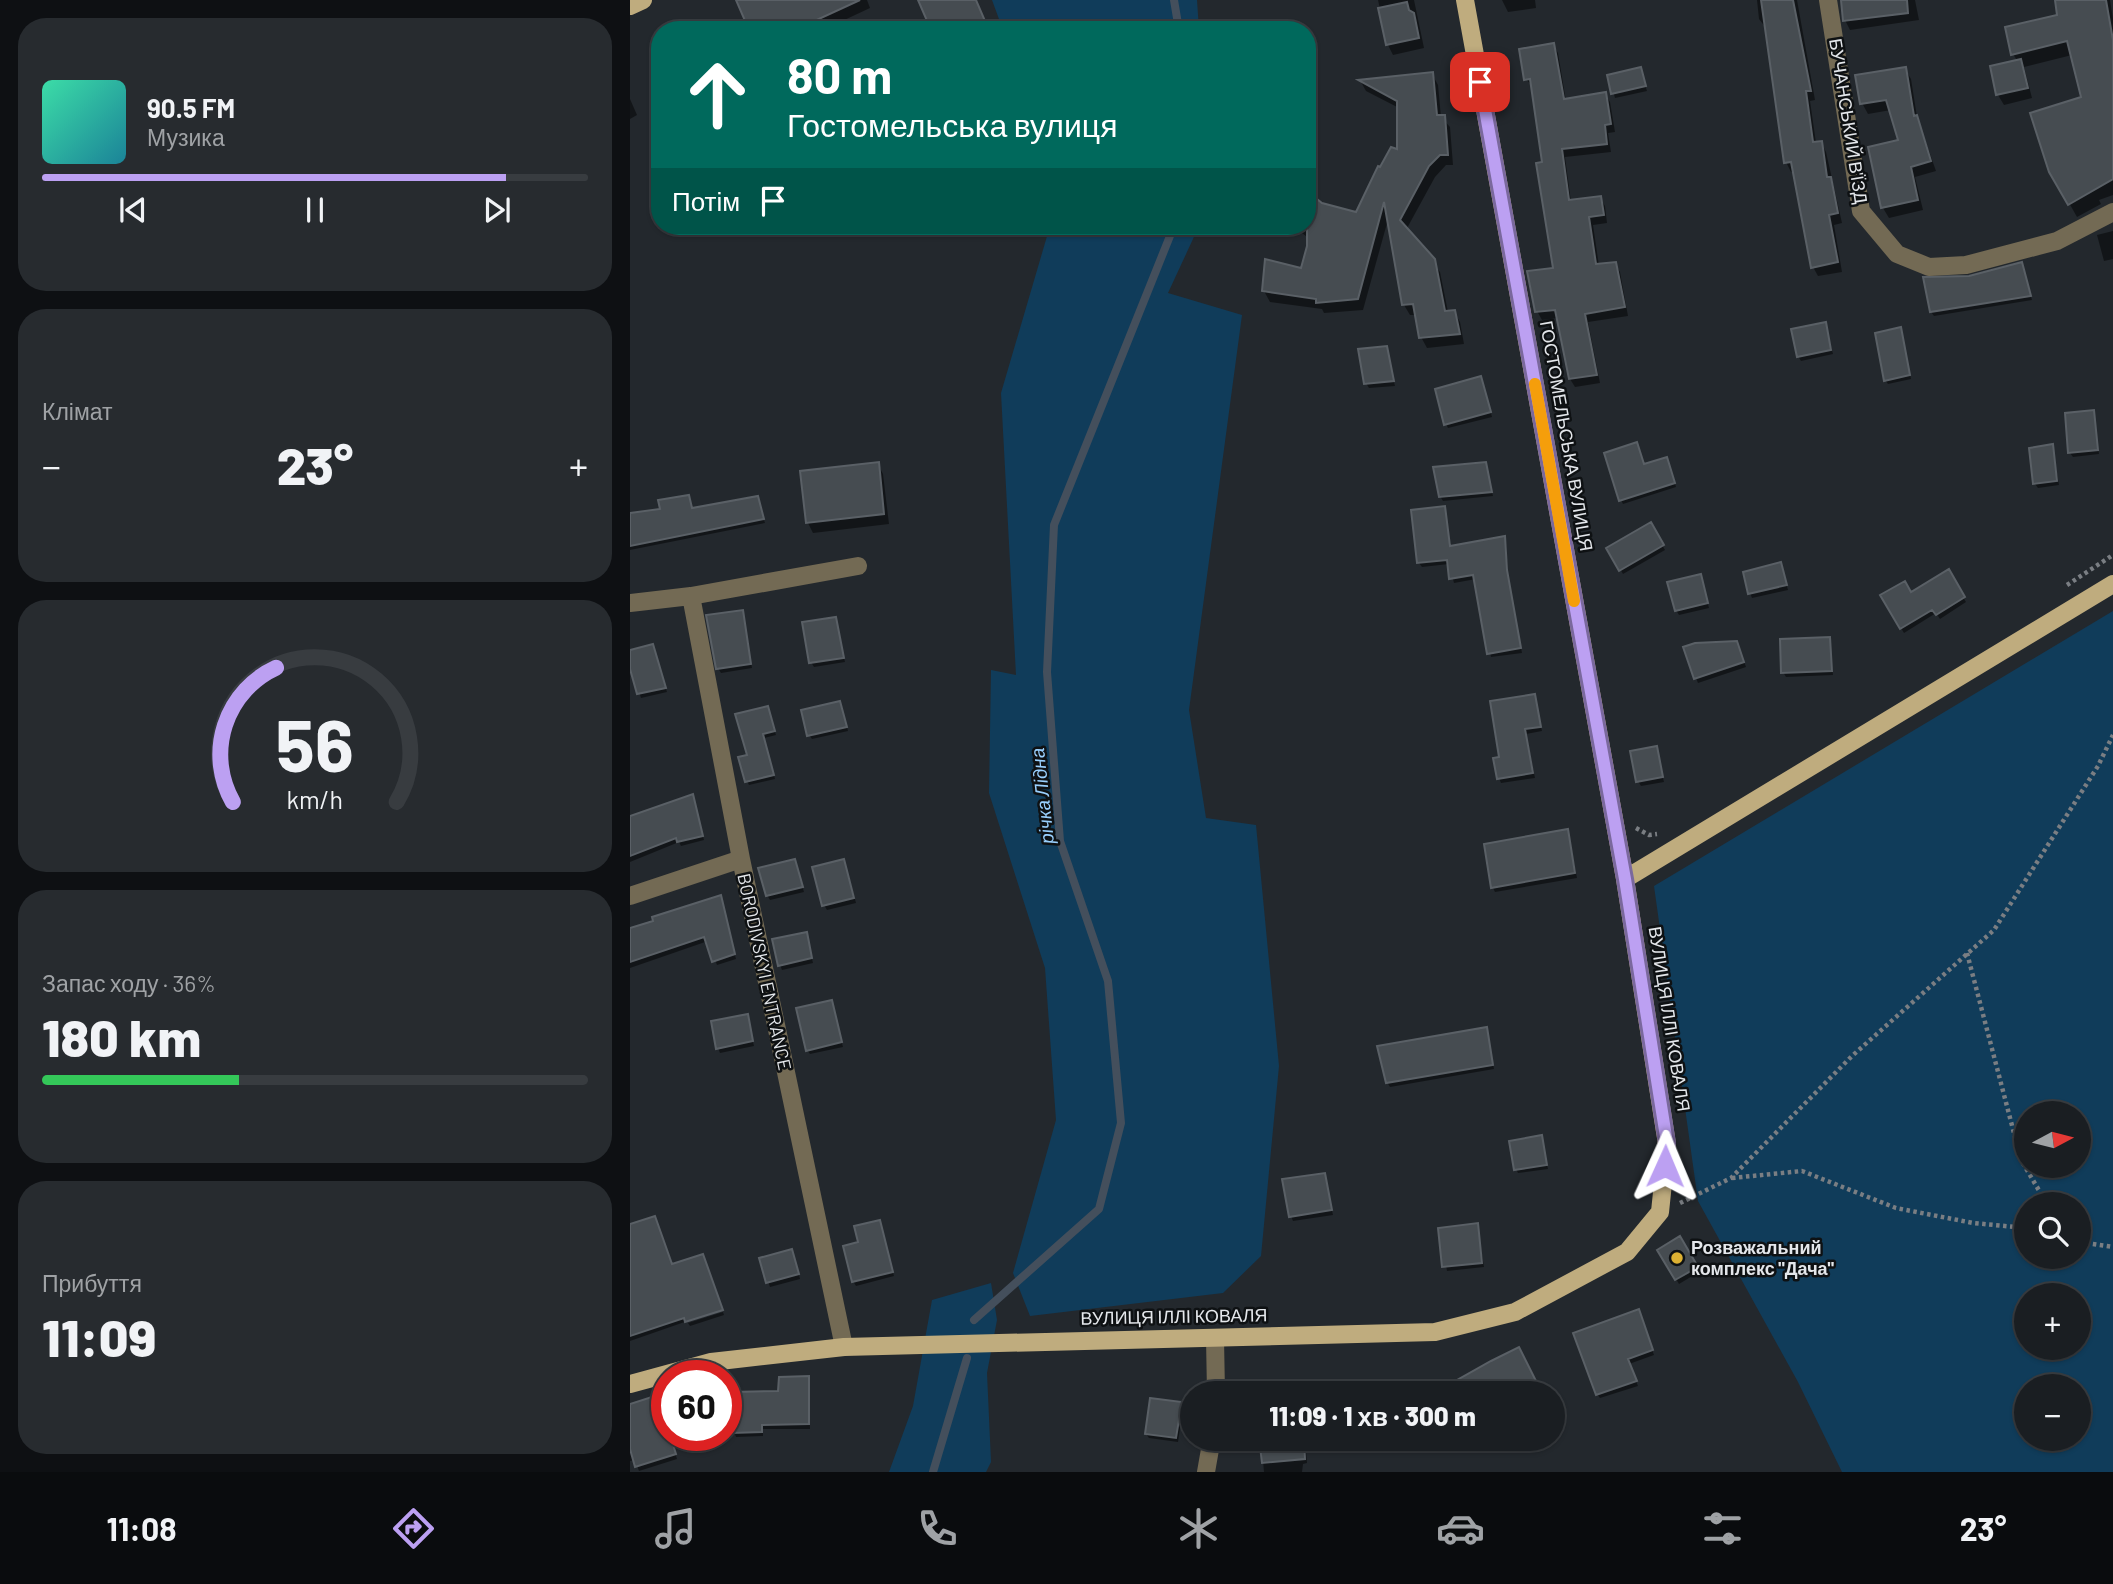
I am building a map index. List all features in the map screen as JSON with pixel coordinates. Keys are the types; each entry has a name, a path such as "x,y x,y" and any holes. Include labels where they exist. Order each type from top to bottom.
{"main road":[{"path":"630,6 643,0"},
{"name":"ГОСТОМЕЛЬСЬКА ВУЛИЦЯ","path":"1465,0 1625,879"},
{"path":"1625,879 2113,583"},
{"name":"ВУЛИЦЯ ІЛЛІ КОВАЛЯ","path":"630,1384 711,1362 844,1347 1435,1332 1515,1312 1628,1252 1660,1212 1667,1143 1625,879"}],"street":[{"name":"БУЧАНСЬКИЙ В'ЇЗД","path":"1829,0 1861,211 1897,254 1929,267 1966,265 2057,241 2113,212"},
{"path":"630,603 691,596 858,566"},
{"name":"BORODIVSKYI ENTRANCE","path":"691,596 741,859 844,1347"},
{"path":"630,896 741,859"},
{"path":"1215,1338 1216,1381"},
{"path":"1206,1472 1210,1451"}],"path":[{"path":"2061,588 2113,555"},
{"path":"1660,1212 1731,1178 1852,1056 1994,929 2098,766 2113,735"},
{"path":"1630,825 1649,835 1660,834"},
{"path":"1967,953 2021,1160 2040,1192"},
{"path":"1731,1178 1802,1171 1896,1208 1973,1223 2014,1227"},
{"path":"2091,1244 2113,1247"}],"shaded area":[{"path":"992,0 1197,0 1198,21 1000,21"},
{"path":"1047,235 1195,235 1168,293 1242,315 1189,710 1206,818 1256,825 1279,1066 1261,1256 1223,1293 1030,1316 1013,1273 1056,1120 1045,968 989,793 991,670 1016,675 1001,393"},
{"path":"2113,611 2113,1472 1842,1472 1798,1382 1698,1201 1654,886"},
{"path":"991,1283 997,1320 987,1373 991,1462 986,1472 889,1472 913,1406 932,1300"}],"building":[{"path":"736,0 860,0 814,21 745,21"},
{"path":"918,0 976,0 985,21 927,21"},
{"path":"1761,0 1793,0 1811,91 1806,91 1813,142 1822,141 1827,177 1831,177 1838,213 1829,215 1838,262 1811,268 1791,162 1784,163"},
{"path":"1841,0 1907,0 1908,13 1843,21"},
{"path":"2055,0 2106,0 2113,40 2113,179 2068,205 2049,172 2030,113 2081,97 2067,41 2011,55 2005,27 2057,15"},
{"path":"1407,2 1409,10 1414,13 1419,38 1386,45 1378,8"},
{"path":"1554,43 1564,99 1606,92 1611,124 1605,125 1607,144 1562,149 1569,200 1601,196 1604,215 1589,217 1596,264 1616,262 1625,307 1585,314 1597,375 1569,379 1555,310 1535,312 1527,271 1553,268 1536,163 1542,162 1530,79 1524,80 1519,49"},
{"path":"2021,59 2028,88 1996,95 1990,66"},
{"path":"1641,67 1646,86 1611,94 1607,75"},
{"path":"1906,67 1914,116 1917,115 1931,161 1911,167 1918,200 1881,208 1868,147 1898,140 1886,100 1860,104 1855,75"},
{"path":"1433,72 1437,115 1445,115 1448,155 1440,155 1429,166 1400,220 1435,259 1445,311 1455,310 1460,334 1419,338 1413,304 1402,305 1384,202 1358,299 1316,303 1316,299 1262,291 1265,259 1301,268 1307,235 1316,235 1316,198 1322,203 1356,212 1378,166 1380,167 1391,147 1397,149 1397,101 1358,80"},
{"path":"2022,262 2031,296 1930,312 1923,277 1969,276"},
{"path":"1826,322 1831,350 1797,357 1791,329"},
{"path":"1901,327 1910,375 1884,381 1875,333"},
{"path":"1387,346 1394,381 1364,384 1358,349"},
{"path":"1481,376 1491,412 1444,425 1435,389"},
{"path":"2094,410 2098,450 2068,453 2065,413"},
{"path":"1637,442 1644,464 1667,457 1675,483 1619,501 1604,453"},
{"path":"2053,444 2057,481 2033,484 2029,448"},
{"path":"879,462 884,514 806,523 800,471"},
{"path":"1486,462 1492,492 1439,497 1433,467"},
{"path":"689,495 692,508 758,496 764,519 630,546 630,513 660,509 658,500"},
{"path":"1445,506 1450,546 1505,536 1507,570 1521,648 1487,654 1473,575 1449,579 1447,560 1417,563 1411,510"},
{"path":"1651,522 1664,545 1619,571 1606,548"},
{"path":"1781,562 1787,585 1748,594 1743,572"},
{"path":"1949,569 1965,597 1936,615 1932,610 1900,629 1880,595 1905,581 1911,592"},
{"path":"1701,574 1708,603 1675,611 1667,582"},
{"path":"743,610 751,664 716,669 706,615"},
{"path":"836,617 844,658 809,663 802,622"},
{"path":"1830,637 1832,671 1781,673 1780,639"},
{"path":"1737,641 1744,662 1694,679 1683,647 1695,643"},
{"path":"653,644 666,688 637,694 630,669 630,650"},
{"path":"1535,694 1541,727 1525,729 1533,773 1497,779 1493,758 1499,757 1490,701"},
{"path":"840,701 847,727 807,736 801,710"},
{"path":"768,706 775,731 763,734 774,775 745,782 738,757 747,755 735,714"},
{"path":"1657,746 1663,777 1636,782 1630,751"},
{"path":"693,794 703,836 677,842 676,838 630,856 630,816"},
{"path":"1568,829 1575,873 1491,888 1484,844"},
{"path":"795,859 803,887 766,896 758,868"},
{"path":"844,859 854,898 822,906 812,867"},
{"path":"721,895 735,954 712,962 704,937 630,962 630,928 653,921 652,917"},
{"path":"807,932 812,958 778,966 772,939"},
{"path":"832,1000 842,1042 806,1051 796,1008"},
{"path":"748,1014 753,1041 716,1049 711,1021"},
{"path":"1487,1027 1493,1065 1386,1083 1377,1046"},
{"path":"1542,1135 1547,1165 1514,1170 1509,1141"},
{"path":"1325,1173 1332,1210 1289,1217 1282,1179"},
{"path":"655,1216 672,1264 703,1254 723,1310 685,1322 684,1318 630,1336 630,1224"},
{"path":"880,1220 893,1272 852,1282 843,1246 858,1242 854,1226"},
{"path":"1478,1223 1482,1263 1442,1267 1438,1228"},
{"name":"Розважальний комплекс \"Дача\"","path":"1680,1236 1698,1267 1675,1280 1657,1250"},
{"path":"792,1249 799,1274 766,1283 759,1258"},
{"path":"1639,1309 1653,1350 1628,1359 1637,1381 1596,1395 1573,1333"},
{"path":"1519,1347 1536,1381 1455,1381"},
{"path":"809,1376 809,1424 762,1425 762,1432 742,1433 742,1392 778,1391 779,1377"},
{"path":"651,1397 651,1451 675,1451 676,1454 635,1467 630,1449 630,1404"},
{"path":"1150,1398 1180,1402 1176,1438 1145,1434"},
{"path":"1261,1451 1305,1451 1305,1459 1262,1463"}],"waterway":[{"name":"річка Лідна","path":"1174,0 1178,21"},
{"name":"річка Лідна","path":"974,1320 1099,1209 1121,1123 1108,981 1060,841 1047,672 1054,525 1170,235"},
{"name":"річка Лідна","path":"933,1472 967,1358"}],"slow traffic":[{"path":"1535,384 1574,601"}],"place":[{"name":"Розважальний комплекс \"Дача\"","path":"1677,1258"}],"route":[{"path":"1480,82 1625,879 1667,1143 1665,1166"}]}
